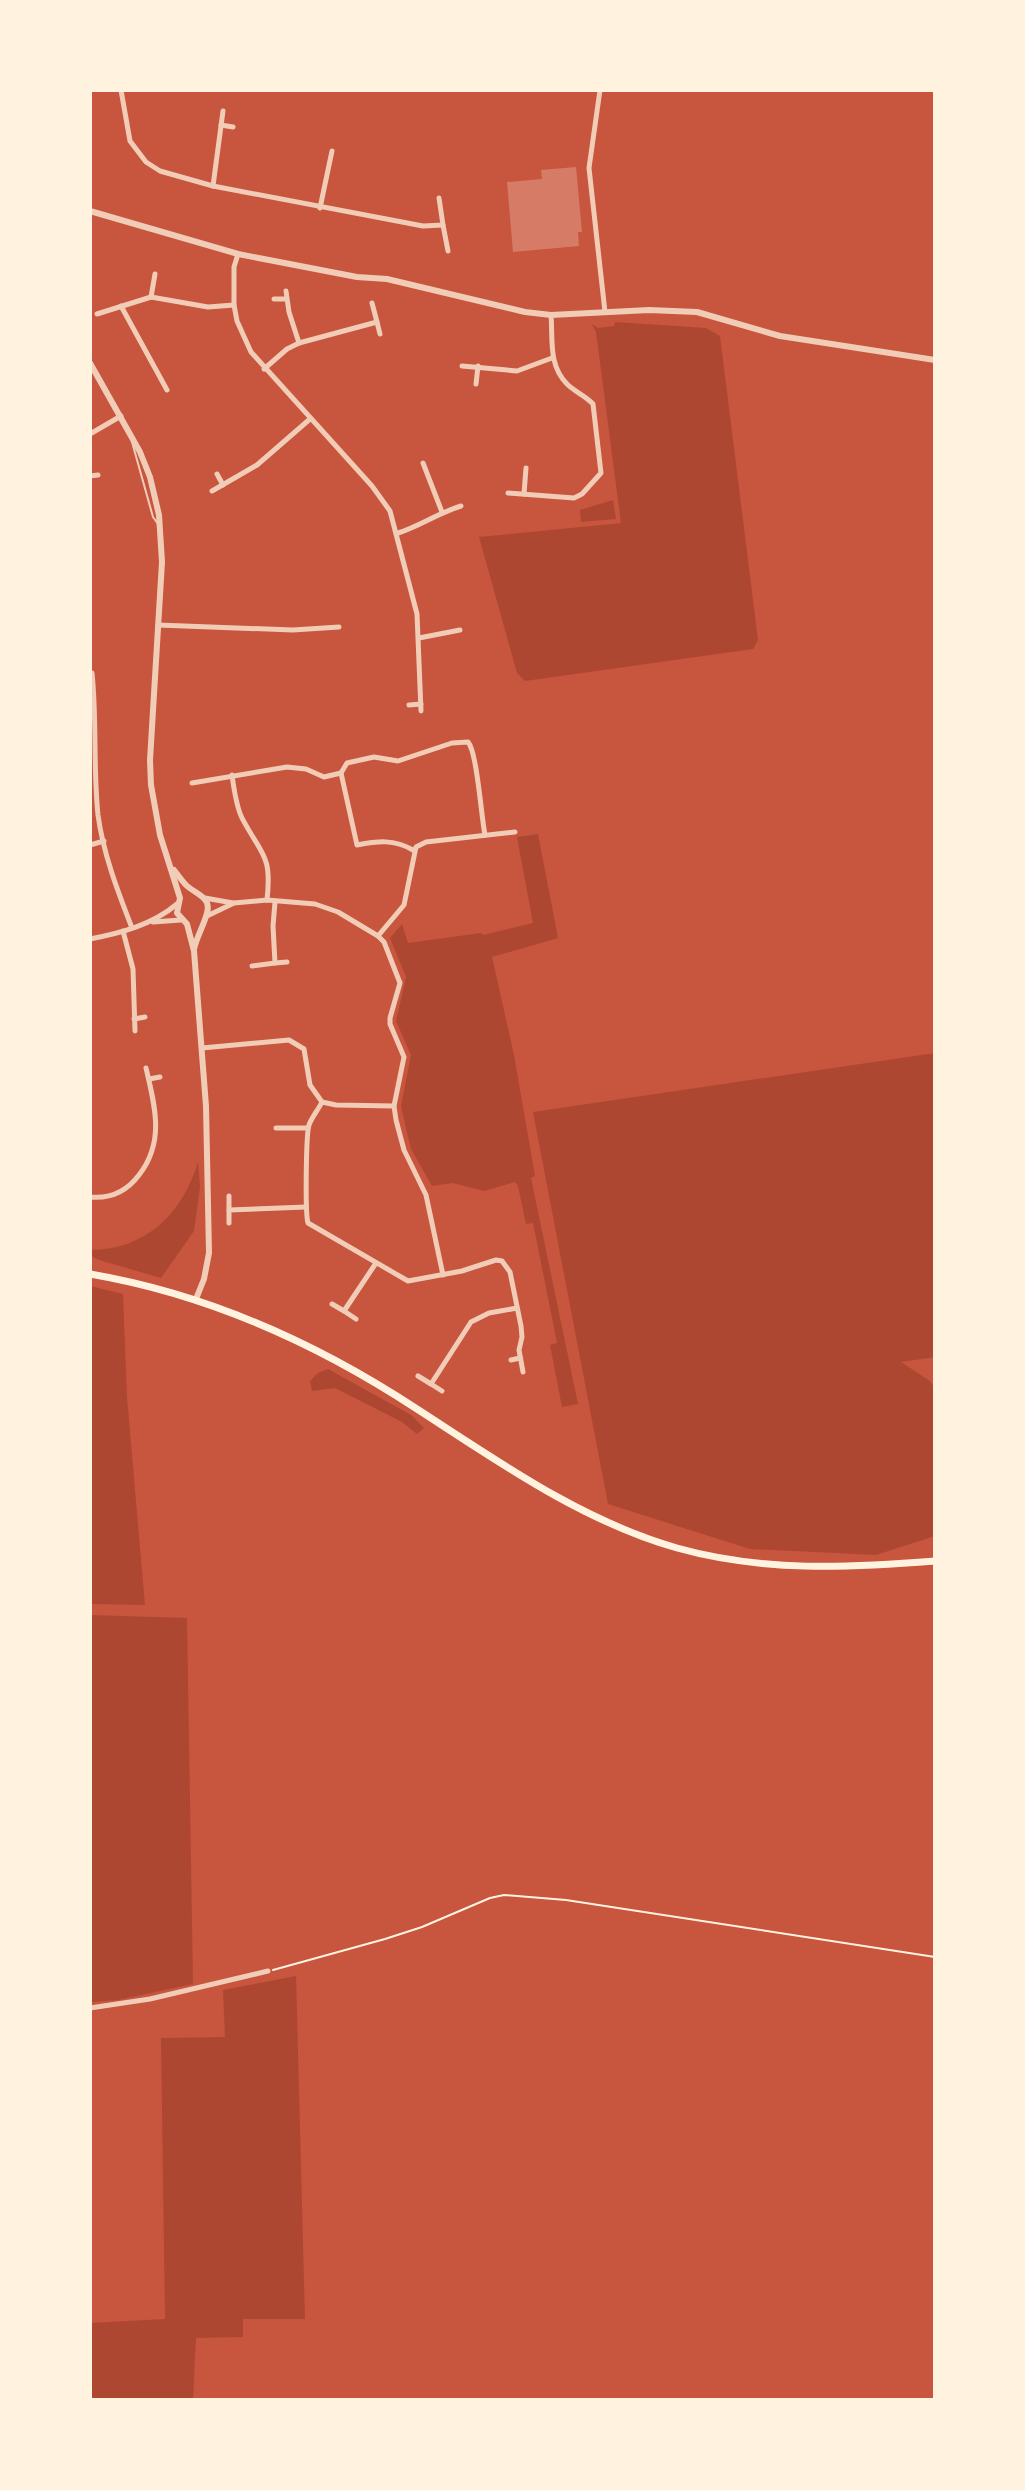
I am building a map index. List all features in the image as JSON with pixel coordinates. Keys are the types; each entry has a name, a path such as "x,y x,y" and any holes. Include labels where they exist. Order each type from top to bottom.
{"main road":[{"path":"90,1274 124,1279 196,1299 322,1354 567,1502 633,1533 701,1554 748,1563 805,1568 935,1561"}],"street":[{"path":"121,90 130,141 146,162 160,171 213,186 320,208 423,226 443,225"},
{"path":"600,90 589,168 605,312"},
{"path":"213,186 223,111"},
{"path":"221,125 233,127"},
{"path":"320,208 332,151"},
{"path":"439,198 448,251"},
{"path":"90,211 238,254 345,275 387,279 493,305 551,315 670,310 697,312 793,339 935,360"},
{"path":"238,254 234,267 234,305 242,336 264,369 390,511 413,589 419,638 421,708 409,705"},
{"path":"151,297 155,274"},
{"path":"286,291 299,343"},
{"path":"97,314 151,297 208,307 234,305"},
{"path":"274,299 286,299"},
{"path":"372,303 380,334"},
{"path":"121,306 167,390"},
{"path":"508,493 574,498 582,494 601,473 593,404 565,382 552,358 551,315"},
{"path":"264,369 299,343 377,322"},
{"path":"462,366 517,371 552,358"},
{"path":"90,363 121,416 150,477 161,528 151,772 160,835 172,867 177,913 184,922 194,951 206,1106 209,1236 204,1279 196,1299"},
{"path":"476,384 478,366"},
{"path":"90,434 121,416"},
{"path":"212,491 257,465 310,419"},
{"path":"423,463 442,512"},
{"path":"524,494 526,468"},
{"path":"217,474 223,485"},
{"path":"90,476 98,475"},
{"path":"398,533 461,506"},
{"path":"158,625 293,630 339,627"},
{"path":"419,638 460,630"},
{"path":"92,673 97,721 93,757 98,816 132,928"},
{"path":"192,783 287,767 297,767 324,777 341,773 352,761 374,757 398,761 452,743 468,742 474,750 485,835"},
{"path":"341,773 357,845 398,842 413,850"},
{"path":"232,775 241,817 256,839 270,870 267,900"},
{"path":"378,936 404,905 413,850 426,842 515,832"},
{"path":"90,845 104,841"},
{"path":"172,867 195,892 205,898 234,903 267,900 326,906 384,942 400,983 390,1018 404,1057 394,1106 404,1150 426,1195 443,1275"},
{"path":"90,939 144,924 164,914 186,893 195,892"},
{"path":"194,951 208,904 205,898"},
{"path":"275,902 275,963"},
{"path":"144,924 195,924 234,903"},
{"path":"123,931 133,969 135,1031"},
{"path":"252,966 287,962"},
{"path":"134,1019 145,1017"},
{"path":"202,1048 298,1040 307,1056 310,1085 322,1102 394,1106"},
{"path":"90,1197 118,1194 130,1186 155,1148 157,1128 146,1068"},
{"path":"149,1079 160,1077"},
{"path":"322,1102 308,1128 308,1223 408,1281 502,1261 510,1272 517,1308 523,1372"},
{"path":"276,1128 308,1128"},
{"path":"229,1196 229,1223"},
{"path":"229,1210 306,1207"},
{"path":"344,1311 376,1263"},
{"path":"332,1304 356,1319"},
{"path":"431,1384 471,1322 489,1313 517,1308"},
{"path":"511,1360 520,1358"},
{"path":"418,1376 442,1391"},
{"path":"90,2008 150,1999 268,1971"}],"path":[{"path":"268,1971 397,1935 504,1895 566,1900 935,1957"}],"shaded area":[{"path":"615,322 706,328 720,336 758,640 753,649 525,681 517,673 479,537 621,523 596,332 592,324 598,328 614,326"},
{"path":"613,500 616,519 581,522 580,510"},
{"path":"538,834 558,938 492,957 514,1055 535,1176 531,1178 578,1404 562,1407 550,1345 557,1343 533,1223 526,1224 518,1186 515,1182 484,1191 453,1183 432,1186 411,1149 401,1106 411,1055 396,1021 406,977 390,938 402,924 408,943 483,935 533,923 517,837"},
{"path":"935,1053 935,1357 901,1362 930,1381 935,1389 935,1536 876,1555 750,1549 608,1504 533,1112"},
{"path":"198,1162 200,1187 194,1231 161,1278 90,1255 90,1250 128,1243 145,1236 159,1225 183,1197"},
{"path":"90,1286 123,1294 127,1397 145,1605 90,1604"},
{"path":"328,1369 411,1415 424,1428 417,1434 402,1422 335,1388 312,1391 310,1381"},
{"path":"90,1615 187,1618 193,1984 118,2000 90,2002"},
{"path":"296,1976 305,2319 243,2319 243,2337 196,2338 193,2400 90,2400 90,2323 165,2319 161,2038 225,2037 223,1990"}],"building":[{"path":"576,167 582,232 578,232 579,246 513,252 507,182 542,179 541,170"}]}
